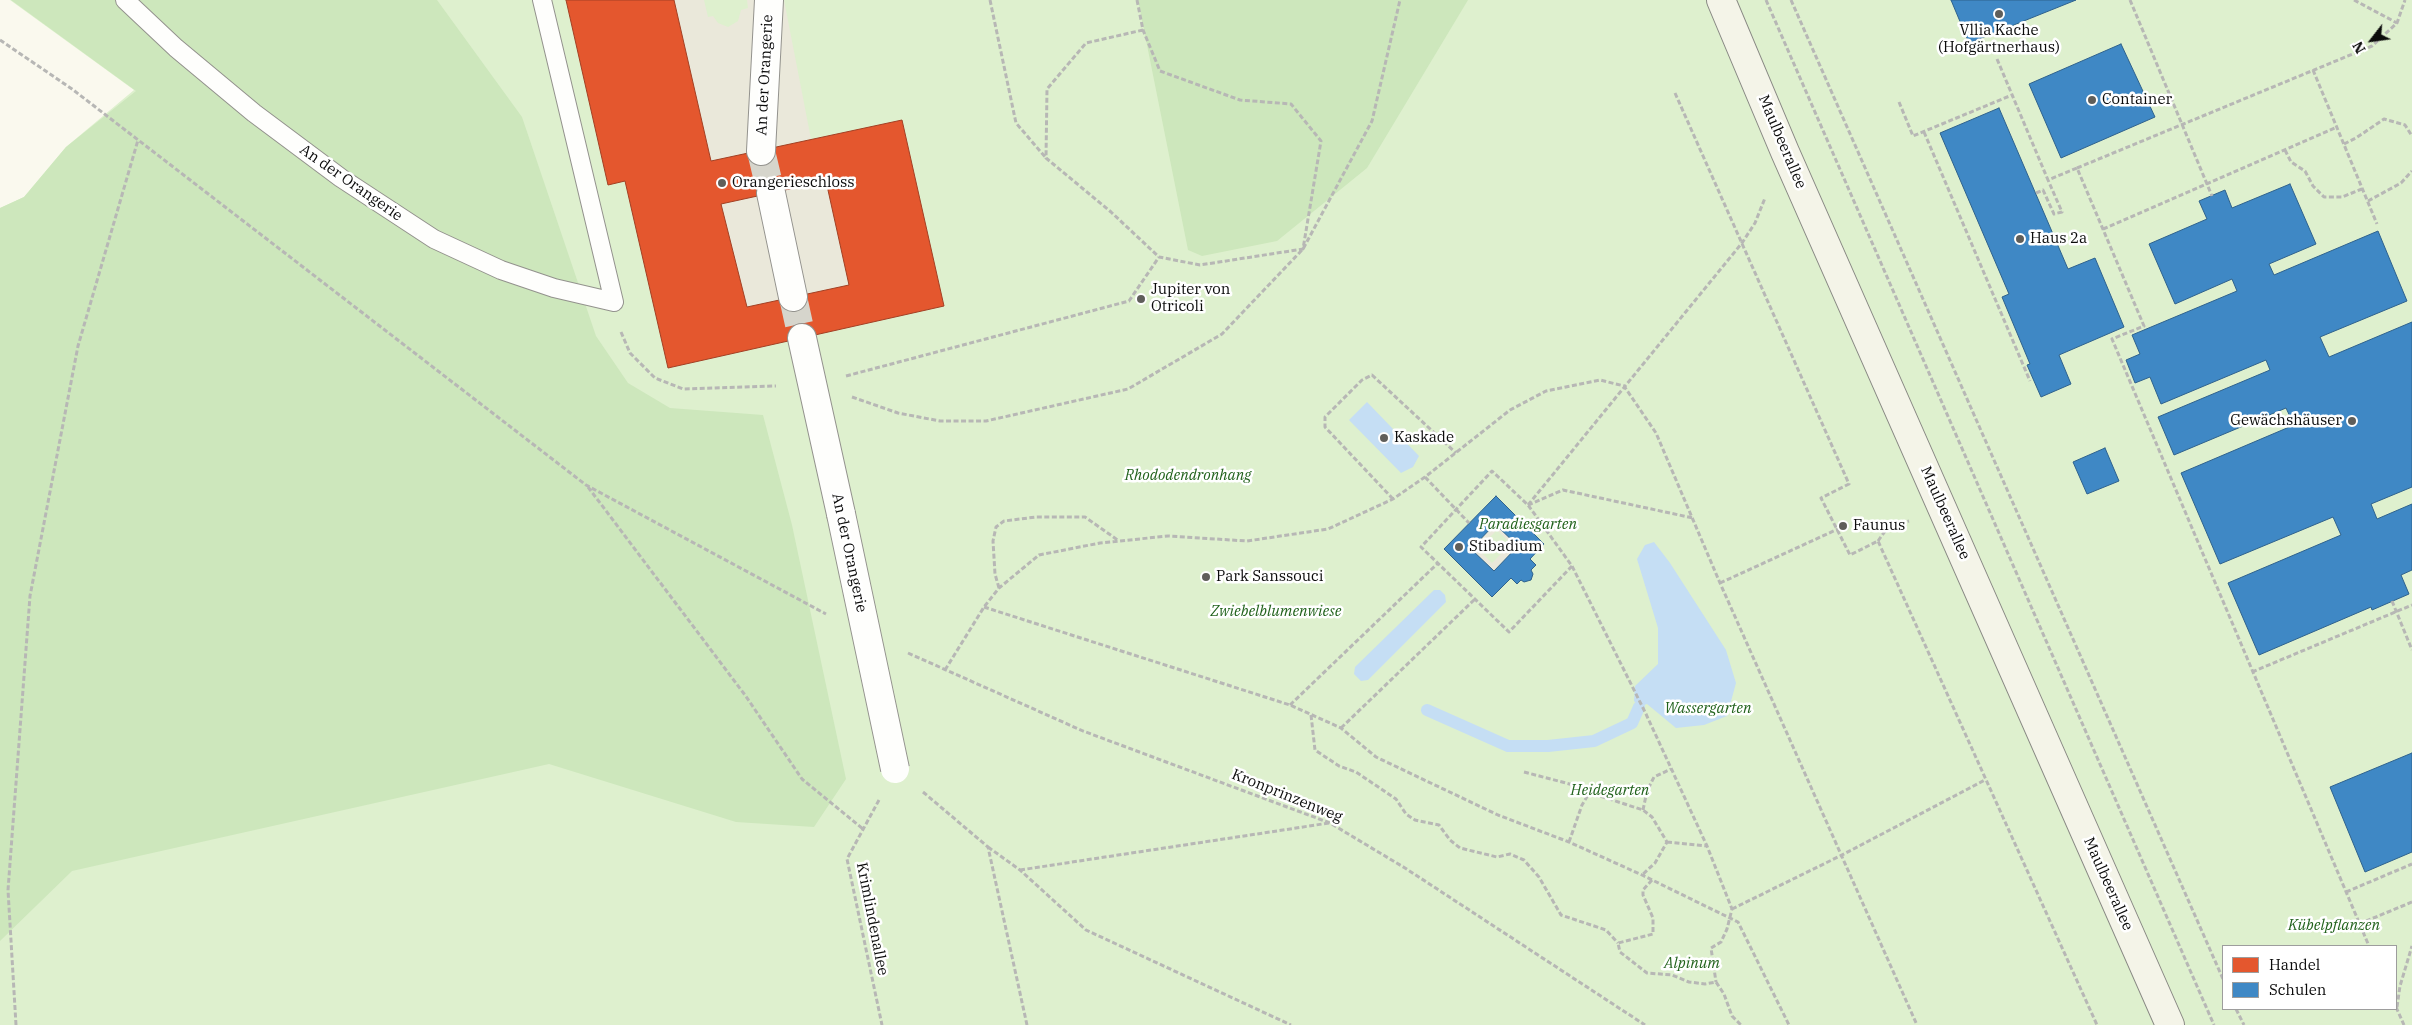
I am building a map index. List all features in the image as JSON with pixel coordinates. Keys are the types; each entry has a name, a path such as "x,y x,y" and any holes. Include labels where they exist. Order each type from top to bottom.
{"street":[{"name":"An der Orangerie","path":"761,151 769,0"},
{"name":"Maulbeerallee","path":"1721,0 1785,152 2170,1025"},
{"path":"770,193 793,297"},
{"name":"An der Orangerie","path":"802,338 895,769"}],"lane":[{"name":"An der Orangerie","path":"125,0 176,48 254,113 341,178 434,239 501,270 554,288 614,302"},
{"path":"542,0 614,302"}],"path":[{"path":"990,0 1016,123 1046,158 1111,212 1159,257 1200,265 1303,249"},
{"path":"1137,0 1143,30 1160,71 1240,100 1291,104 1321,141 1303,249"},
{"path":"812,384 898,413 940,421 986,421 1128,389 1222,334 1303,249 1372,121 1400,0"},
{"path":"1766,0 2214,1025"},
{"path":"1790,0 2222,977"},
{"path":"2130,0 2212,196"},
{"path":"2354,0 2397,23"},
{"path":"2048,180 2372,46 2397,23 2405,0"},
{"path":"1046,158 1047,89 1086,43 1143,30"},
{"path":"0,40 72,89 586,485 809,606"},
{"path":"1997,59 2062,212 2054,214 2044,190 2036,193"},
{"path":"2313,70 2377,224"},
{"path":"1675,93 1849,484 1821,498 1850,555 1878,541 2097,1025"},
{"path":"1899,102 1914,136 2012,95"},
{"path":"2344,144 2384,119 2405,125 2412,136"},
{"path":"2103,229 2337,128"},
{"path":"1924,132 2030,381"},
{"path":"16,1025 8,890 30,596 78,346 138,140"},
{"path":"2285,150 2291,162 2305,171 2313,186 2324,197 2342,197 2362,189"},
{"path":"1528,505 1742,243 1755,223 1785,152"},
{"path":"2077,168 2144,326 2112,339 2369,945"},
{"path":"2368,201 2402,183 2412,171"},
{"path":"614,302 620,328 630,353 655,378 683,390 812,384 1129,301 1159,257"},
{"path":"1393,499 1325,427 1325,417 1362,380 1372,375 1456,453"},
{"path":"1789,1025 1738,922 1569,842 1498,815 1376,756 1341,728 1290,705 984,607 999,588 1039,555 1119,541 1168,536 1247,540 1328,529 1393,499 1425,477 1510,410 1546,391 1600,380 1624,386 1656,433 1694,518 1720,583 1917,1025"},
{"path":"1572,566 1509,632 1421,547 1492,471 1528,505 1572,566 1646,714 1706,846 1732,909 1721,942 1712,948 1716,982 1724,994 1732,1016 1741,1025"},
{"path":"1425,477 1469,523"},
{"path":"586,485 745,695 802,779 863,829"},
{"path":"1528,505 1563,490 1694,518"},
{"path":"999,588 995,574 993,541 996,527 1004,521 1036,517 1085,517 1119,541"},
{"path":"1720,583 1838,529"},
{"path":"1290,705 1437,564"},
{"path":"1341,728 1474,600"},
{"path":"2392,602 2412,650"},
{"path":"2252,672 2412,605"},
{"name":"Kronprinzenweg","path":"984,607 945,670 1083,731 1330,822 1405,868 1645,1025"},
{"path":"1311,715 1311,729 1316,750 1339,766 1356,772 1396,800 1406,814 1415,820 1439,824 1450,840 1460,848 1497,857 1510,854 1524,860 1539,877 1561,915 1606,930 1618,943 1620,952 1647,973 1672,975 1689,982 1705,984 1716,982"},
{"path":"895,769 988,847 1020,870 1086,930 1291,1025"},
{"name":"Krimlindenallee","path":"882,1025 847,859 895,769"},
{"path":"1643,810 1647,791 1654,777 1671,769"},
{"path":"1524,772 1581,787 1588,795 1600,796 1643,810 1652,816 1666,842"},
{"path":"1732,909 1842,856 1985,780"},
{"path":"1569,842 1582,805 1588,795"},
{"path":"1020,870 1330,822"},
{"path":"1666,842 1706,846"},
{"path":"1642,875 1655,863 1666,842"},
{"path":"988,847 1026,1025"},
{"path":"2346,892 2412,864"},
{"path":"1618,943 1652,934 1653,918 1643,895 1643,890 1652,880"},
{"path":"2359,924 2412,902"},
{"path":"2397,1002 2412,946"},
{"path":"2397,1009 2404,1025"},
{"path":"2236,1010 2244,1025"}],"green space":[{"name":"Park Sanssouci","path":"10,0 2412,0 2412,1025 0,1025 0,208 24,197 66,147 134,90"},
{"path":"11,0 437,0 522,117 596,336 628,383 670,408 763,415 792,525 846,779 814,827 736,822 549,764 72,871 0,941 0,208 24,197 66,147 136,91"},
{"path":"1138,0 1468,0 1367,168 1277,241 1202,256 1188,250"}],"shaded area":[{"path":"674,0 704,0 708,17 713,16 718,23 728,27 738,21 741,10 748,8 747,0 784,0 811,139 711,161"},
{"path":"826,181 849,285 747,307 721,204"},
{"path":"1495,524 1518,546 1494,571 1471,549","holes":["1497,530 1511,544 1492,563 1478,549"]}],"water":[{"name":"Kaskade","path":"1367,402 1419,456 1413,467 1401,473 1349,420"},
{"path":"1654,542 1670,563 1726,650 1736,683 1727,716 1704,725 1676,728 1647,704 1639,707 1634,701 1635,686 1658,664 1658,628 1637,559 1645,545"},
{"path":"1434,590 1440,590 1445,595 1446,602 1368,680 1361,681 1354,674 1355,667"}],"building: Handel":[{"name":"Orangerieschloss","path":"566,0 674,0 711,161 902,120 944,306 668,368 625,181 608,185","holes":["826,181 849,285 747,307 721,204"]}],"building: Schulen":[{"name":"Vllia Kache (Hofgärtnerhaus)","path":"1951,0 2076,0 1969,43"},
{"name":"Container","path":"2121,44 2155,117 2061,158 2029,84"},
{"name":"Haus 2a","path":"1999,108 2068,269 2095,258 2124,327 2059,355 2071,384 2041,397 2027,365 2030,364 2002,297 2009,294 1940,133"},
{"name":"Gewächshäuser","path":"2290,184 2316,244 2269,264 2274,275 2378,231 2407,301 2320,337 2329,357 2412,322 2412,487 2371,504 2377,519 2412,504 2412,570 2401,575 2409,594 2372,610 2371,607 2259,655 2228,583 2341,535 2333,517 2220,564 2181,473 2294,425 2286,408 2174,455 2158,417 2270,370 2266,360 2161,404 2150,377 2135,383 2126,360 2140,354 2132,335 2237,291 2232,279 2175,304 2149,244 2207,219 2199,201 2225,190 2232,208"},
{"path":"2105,448 2119,481 2087,494 2073,462"},
{"name":"Stibadium","path":"1496,496 1544,544 1530,559 1536,565 1531,570 1533,574 1531,580 1524,582 1521,580 1517,584 1511,578 1492,597 1444,549","holes":["1495,524 1518,546 1494,571 1471,549"]},
{"path":"2412,753 2412,852 2365,872 2330,787"}],"waterway":[{"path":"1427,710 1508,746 1548,746 1594,741 1632,723 1639,707"}],"tunnel":[{"path":"761,151 771,193"},
{"path":"793,297 802,338"}],"place":[{"name":"Vllia Kache (Hofgärtnerhaus)","path":"1999,14"},
{"name":"Container","path":"2092,100"},
{"name":"Orangerieschloss","path":"722,183"},
{"name":"Haus 2a","path":"2020,239"},
{"name":"Jupiter von Otricoli","path":"1141,299"},
{"name":"Gewächshäuser","path":"2352,421"},
{"name":"Kaskade","path":"1384,438"},
{"name":"Faunus","path":"1843,526"},
{"name":"Stibadium","path":"1459,547"},
{"name":"Park Sanssouci","path":"1206,577"}],"park label":[{"name":"Rhododendronhang","path":"1188,476"},
{"name":"Paradiesgarten","path":"1528,525"},
{"name":"Zwiebelblumenwiese","path":"1276,612"},
{"name":"Wassergarten","path":"1708,709"},
{"name":"Heidegarten","path":"1610,791"},
{"name":"Kübelpflanzen","path":"2334,926"},
{"name":"Alpinum","path":"1692,964"}]}
